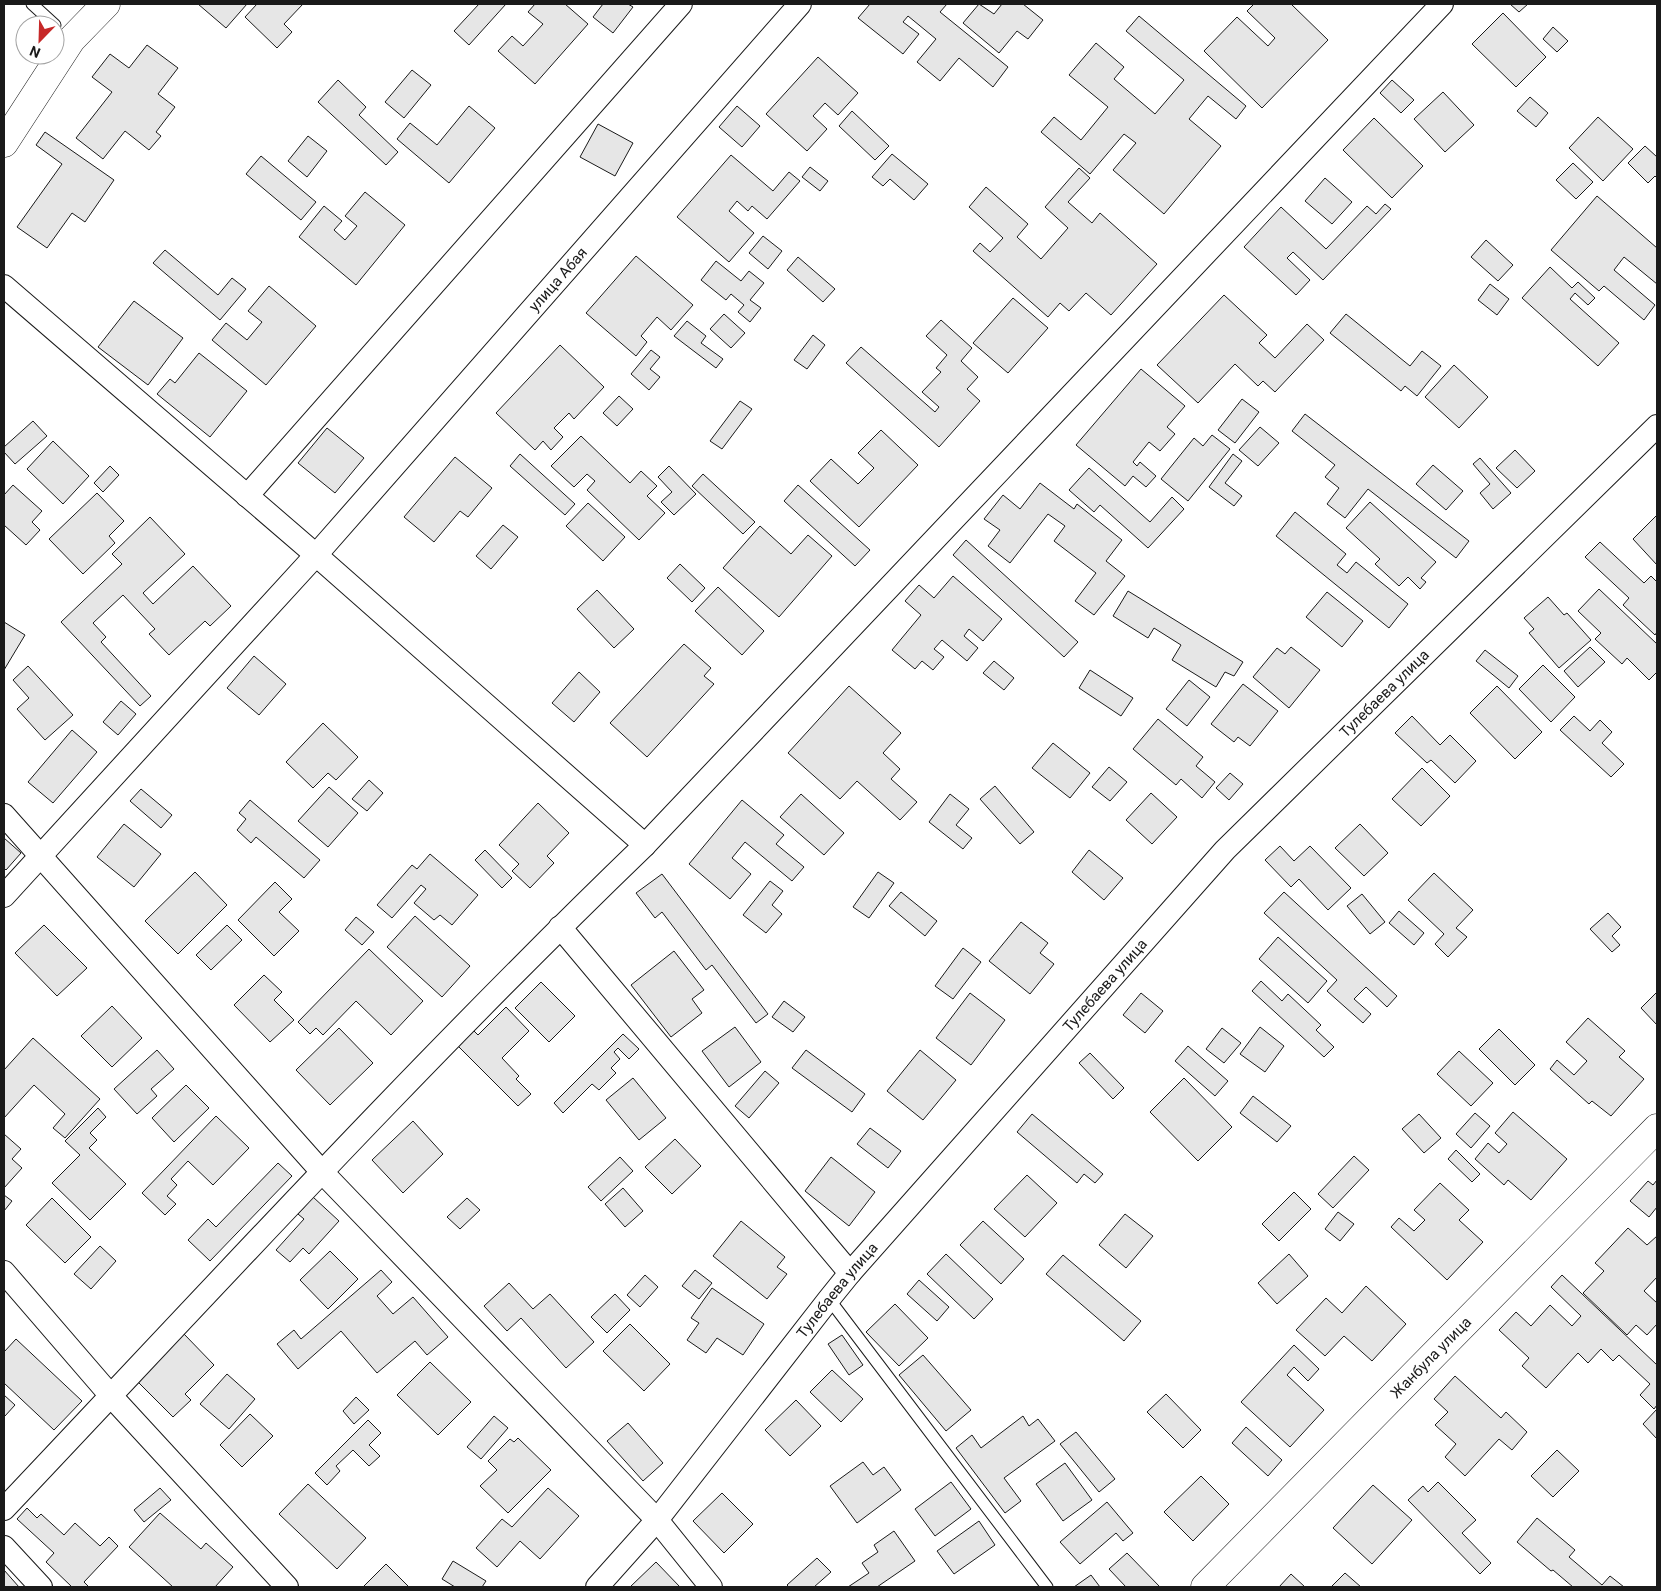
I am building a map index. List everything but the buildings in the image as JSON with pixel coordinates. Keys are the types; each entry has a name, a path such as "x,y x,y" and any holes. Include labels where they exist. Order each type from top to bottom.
{"street":[{"path":"65,27 106,4"},
{"path":"247,496 681,4"},
{"name":"улица Абая","path":"4,896 316,555 800,4"},
{"path":"4,1509 322,1172 560,928 645,846 1442,4"},
{"path":"4,143 43,65"},
{"path":"4,286 316,555 645,846"},
{"name":"Тулебаева улица","path":"597,1587 657,1520 850,1273 1225,850 1657,426"},
{"path":"4,815 322,1172 657,1520 711,1587"},
{"path":"560,928 850,1273"},
{"name":"Жанбула улица","path":"1204,1587 1657,1128"},
{"path":"4,1272 111,1396 287,1587"},
{"path":"4,1547 40,1587"}],"lane":[{"path":"32,4 44,15"},
{"path":"829,1299 1047,1587"}]}
